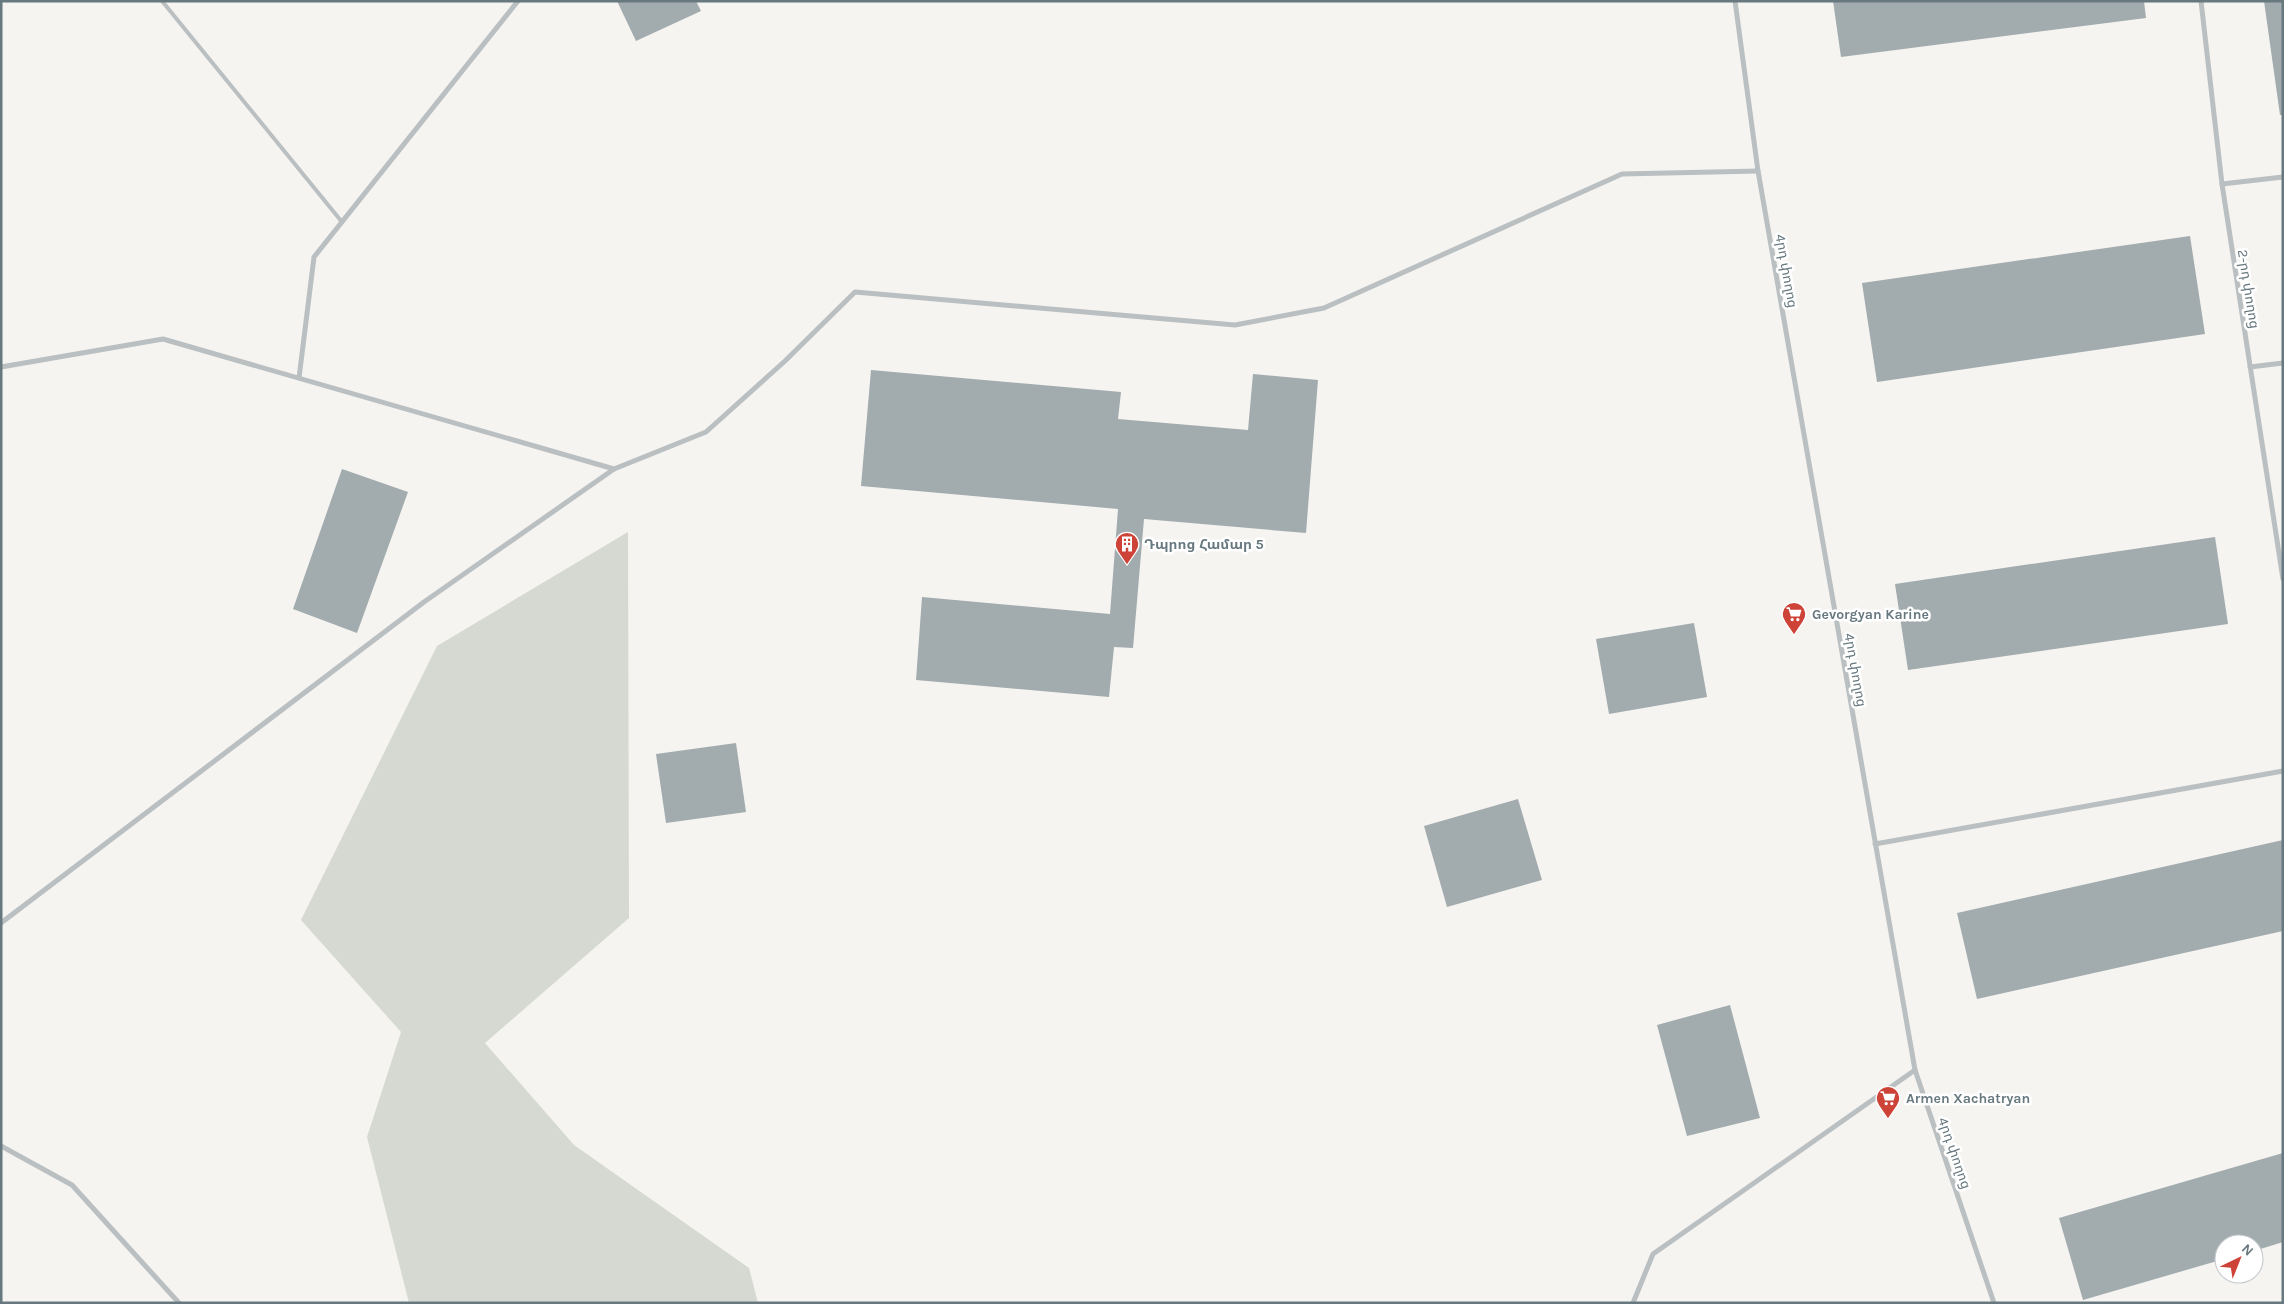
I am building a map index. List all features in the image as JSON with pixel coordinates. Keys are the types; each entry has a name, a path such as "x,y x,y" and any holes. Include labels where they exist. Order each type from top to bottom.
{"street":[{"path":"299,378 314,257 518,1"},
{"name":"4րդ փողոց","path":"1735,1 1758,171 1915,1070 1994,1303"},
{"name":"2-րդ փողոց","path":"2201,1 2222,184 2283,579"},
{"path":"1,923 424,602 614,469 706,432 785,361 855,292 1235,325 1324,308 1622,174 1758,171"},
{"path":"2222,184 2283,177"},
{"path":"1,367 163,339 614,469"},
{"path":"2250,367 2283,363"},
{"path":"1875,844 2283,771"},
{"path":"1633,1303 1653,1254 1915,1070"},
{"path":"1,1146 72,1185 179,1303"}],"lane":[{"path":"162,1 342,222"}],"shaded area":[{"path":"628,532 629,918 485,1043 574,1145 749,1268 758,1303 409,1303 367,1137 401,1032 301,920 437,646"}],"building":[{"path":"617,1 696,1 701,11 636,41"},
{"path":"1833,1 2144,1 2146,18 1841,57"},
{"path":"2264,1 2283,1 2283,115 2280,115"},
{"path":"2190,236 2205,334 1877,382 1862,283"},
{"name":"Դպրոց Համար 5","path":"871,370 1121,392 1118,419 1248,430 1253,374 1318,380 1306,533 1144,519 1133,648 1114,647 1109,697 916,680 922,597 1110,614 1118,509 861,486"},
{"path":"342,469 408,492 357,633 293,609"},
{"path":"2215,537 2228,624 1908,670 1895,584"},
{"path":"1694,623 1707,697 1609,714 1596,639"},
{"path":"736,743 746,812 666,823 656,754"},
{"path":"1518,799 1542,880 1447,907 1424,826"},
{"path":"2283,840 2283,931 1977,999 1957,913"},
{"path":"1730,1005 1760,1118 1687,1136 1657,1025"},
{"path":"2283,1153 2283,1242 2264,1248 2264,1234 2214,1234 2214,1262 2083,1300 2059,1218"}],"place":[{"name":"Դպրոց Համար 5","path":"1127,565"},
{"name":"Gevorgyan Karine","path":"1794,635"},
{"name":"Armen Xachatryan","path":"1888,1119"}]}
